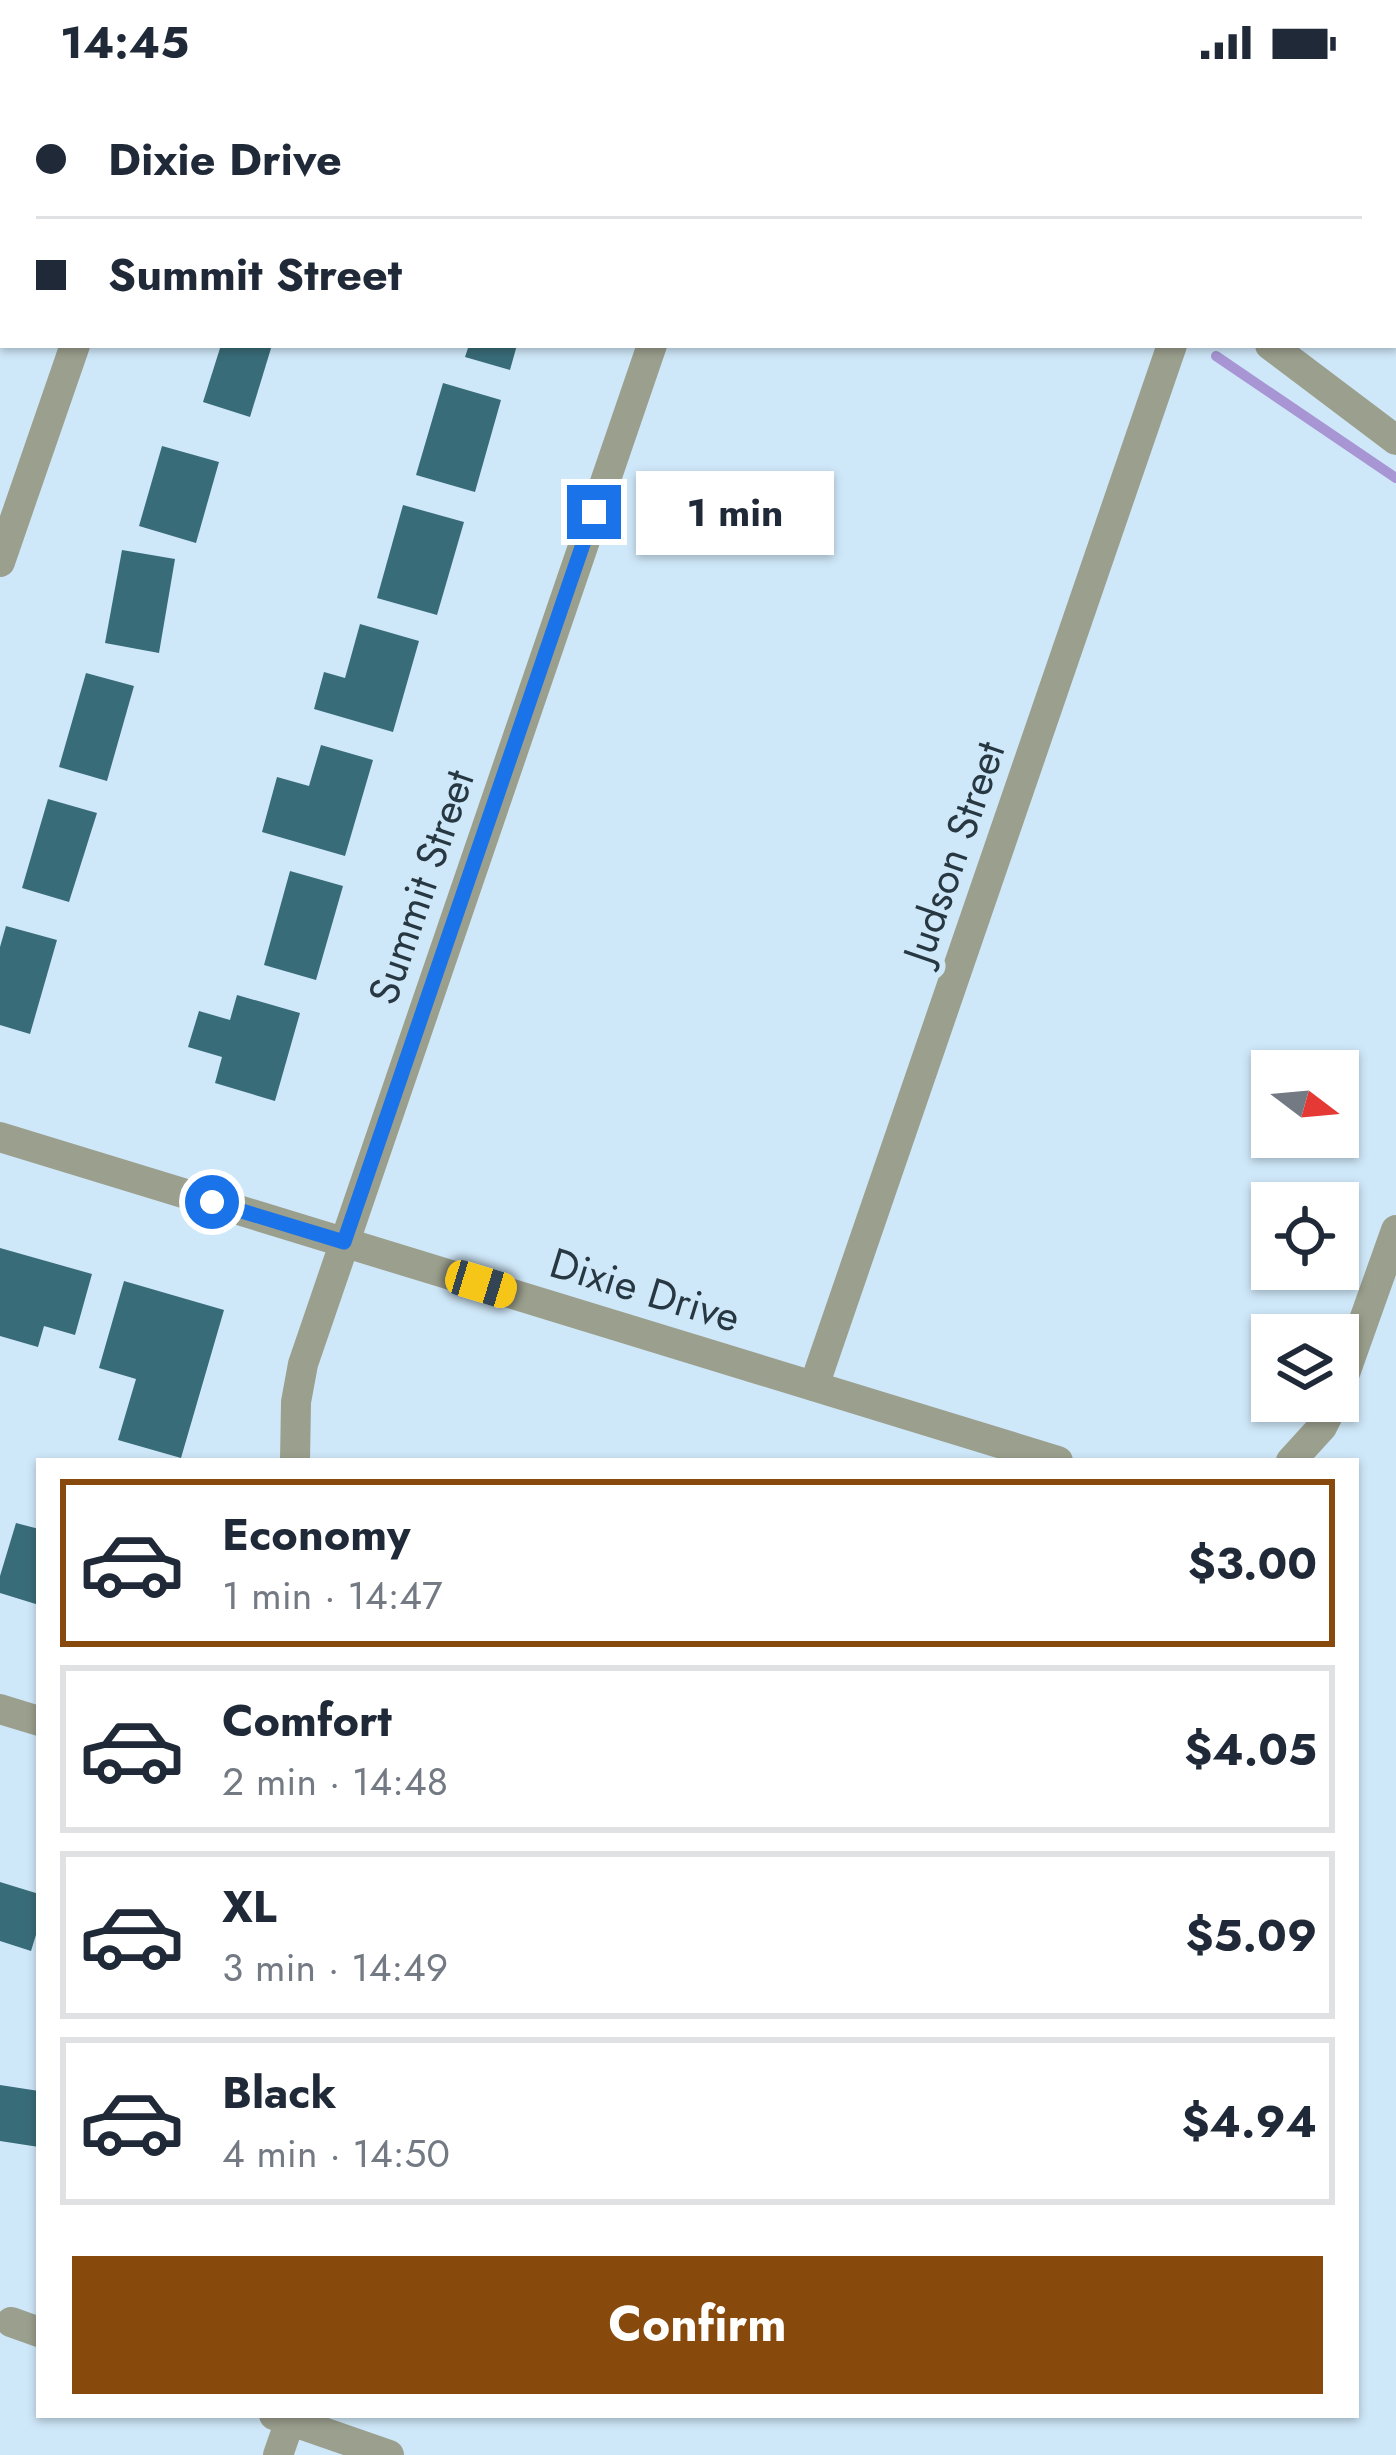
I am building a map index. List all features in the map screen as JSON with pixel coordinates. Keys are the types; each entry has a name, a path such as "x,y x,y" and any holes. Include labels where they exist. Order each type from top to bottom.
{"street":[{"path":"0,562 74,348"},
{"name":"Summit Street","path":"295,1458 296,1402 303,1364 651,348"},
{"name":"Judson Street","path":"814,1386 1171,348"},
{"path":"1274,348 1396,440"},
{"name":"Dixie Drive","path":"0,1137 1048,1458"},
{"path":"1359,1333 1396,1230"},
{"path":"1294,1458 1322,1422"},
{"path":"0,1709 36,1720"},
{"path":"278,2455 285,2418"},
{"path":"288,2418 389,2455"}],"building":[{"path":"220,348 271,348 250,417 203,402"},
{"path":"468,348 516,348 510,370 465,357"},
{"path":"443,383 501,400 475,492 416,475"},
{"path":"162,446 219,462 196,543 139,526"},
{"path":"403,505 464,522 437,615 377,598"},
{"path":"122,550 175,559 159,653 105,643"},
{"path":"360,624 419,641 393,732 314,709 324,672 345,678"},
{"path":"86,673 134,686 107,781 59,767"},
{"path":"321,745 373,760 345,856 262,832 277,777 309,786"},
{"path":"48,799 97,813 69,902 22,888"},
{"path":"290,871 343,886 316,980 264,965"},
{"path":"6,926 57,940 30,1034 0,1025 0,947"},
{"path":"237,995 300,1013 275,1101 215,1083 222,1057 188,1047 199,1011 230,1020"},
{"path":"0,1248 92,1274 75,1335 44,1326 38,1347 0,1336"},
{"path":"124,1281 224,1310 181,1458 118,1440 136,1379 99,1368"},
{"path":"16,1523 36,1528 36,1604 0,1593 0,1576"},
{"path":"0,1882 36,1893 31,1951 0,1941"},
{"path":"0,2085 36,2091 36,2147 0,2141"}],"waterway":[{"path":"1216,356 1396,478"}],"route":[{"path":"212,1202 344,1242 594,512"}]}
